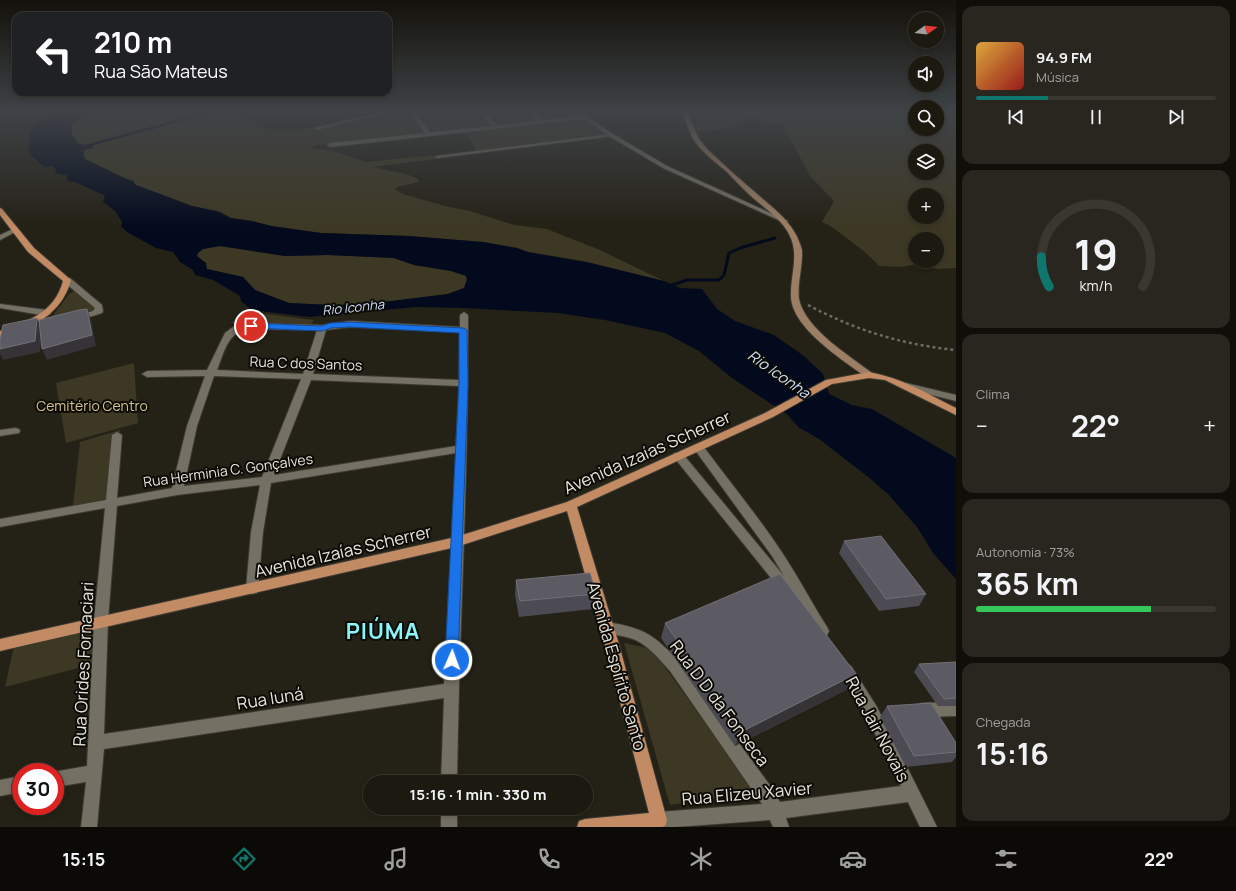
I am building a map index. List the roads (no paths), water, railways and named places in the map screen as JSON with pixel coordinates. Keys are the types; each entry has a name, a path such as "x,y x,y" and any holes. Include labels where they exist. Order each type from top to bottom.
{"main road":[{"path":"0,210 31,250 66,280 63,295 47,313 25,325 0,334"},
{"path":"869,374 887,378 906,386 956,412"},
{"name":"Avenida Izaías Scherrer","path":"0,644 252,589 456,542 571,505 770,415 829,382 869,374"},
{"name":"Avenida Espírito Santo","path":"571,505 607,628 660,823"},
{"name":"Rua Elizeu Xavier","path":"585,827 660,823"}],"street":[{"path":"638,151 683,177 785,221"},
{"path":"705,151 785,221 794,236 799,253 795,298 797,309 804,320 816,332 869,374"},
{"path":"0,238 15,230"},
{"path":"66,280 99,307 99,311 86,317 66,320"},
{"path":"0,306 47,313"},
{"path":"449,775 456,542 464,383 464,315"},
{"path":"25,325 46,323"},
{"path":"177,491 192,425 210,373 228,335 232,330 240,327 251,326 322,328 350,324 463,330"},
{"path":"252,589 257,532 266,480 307,377 322,328"},
{"name":"Rua C dos Santos","path":"147,374 210,373 464,383"},
{"path":"906,386 956,398"},
{"path":"0,433 15,431"},
{"name":"Rua Orides Fornaciari","path":"89,827 95,773 101,621 117,434"},
{"path":"698,448 776,553 831,645"},
{"name":"Rua Herminia C. Gonçalves","path":"0,524 177,491 266,480 460,449"},
{"path":"678,456 780,579 798,592"},
{"path":"762,557 776,553"},
{"name":"Rua D D da Fonseca","path":"607,628 631,632 648,640 660,650 675,667 746,766 776,811 781,827"},
{"name":"Rua Jair Novais","path":"839,659 880,711 912,793 930,827"},
{"name":"Rua Iuná","path":"96,744 451,690"},
{"path":"910,710 956,709"},
{"path":"64,778 95,773"},
{"path":"0,788 12,786"},
{"name":"Rua Elizeu Xavier","path":"660,823 776,811 912,793"},
{"path":"449,815 449,827"}],"lane":[{"path":"437,157 488,151"}],"water":[{"name":"Rio Iconha","path":"29,151 84,151 85,159 121,177 133,181 136,185 192,206 216,211 231,218 271,226 321,233 409,236 483,242 590,263 664,281 680,288 702,289 717,309 735,321 774,335 804,356 823,374 829,394 852,405 872,409 956,458 956,579 933,553 917,527 888,494 867,476 819,439 798,427 788,415 732,378 699,351 665,333 605,320 558,313 416,307 309,317 252,310 241,301 240,296 213,280 195,275 193,270 180,262 173,252 156,248 127,232 121,226 122,222 115,211 103,202 105,197 104,195 75,182 67,181 67,175 55,173 56,169 52,166 44,167 29,153","holes":["220,246 285,256 328,255 394,258 414,265 451,271 466,276 467,280 464,288 448,294 367,304 331,305 289,303 255,290 243,277 207,269 206,263 197,256 203,249"]}],"waterway":[{"path":"669,286 687,280 719,280 724,275 729,253 740,248 775,238"}],"district":[{"name":"PIÚMA","path":"383,631"}],"park label":[{"name":"Cemitério Centro","path":"92,405"}]}
